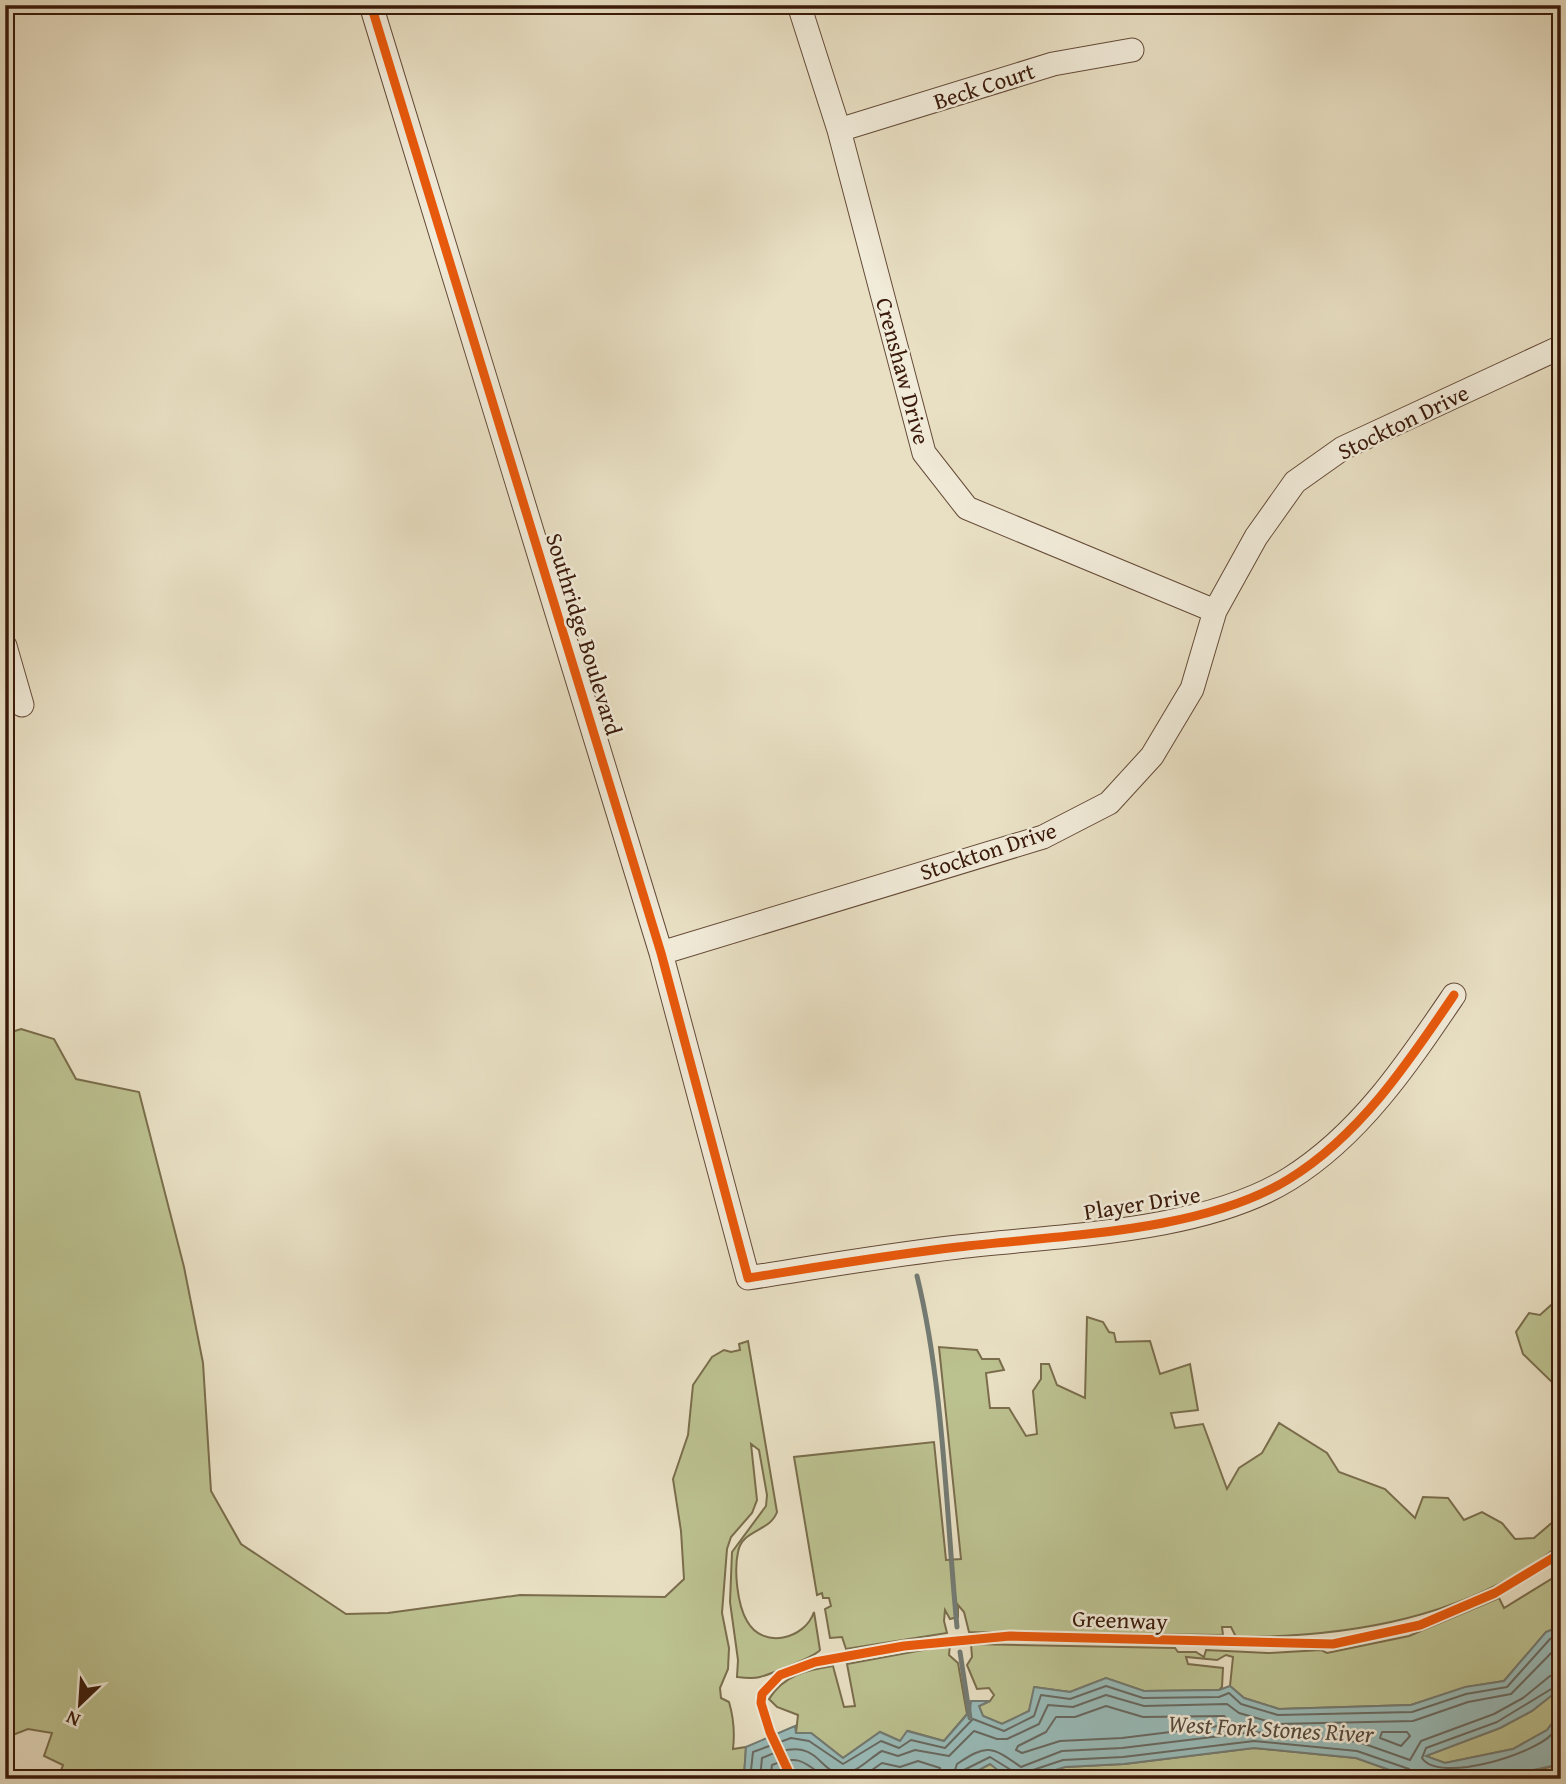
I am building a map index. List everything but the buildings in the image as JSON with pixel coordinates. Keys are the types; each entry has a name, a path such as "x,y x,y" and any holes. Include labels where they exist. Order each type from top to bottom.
{"street":[{"name":"Southridge Boulevard","path":"371,5 661,953 748,1278"},
{"name":"Crenshaw Drive","path":"799,5 839,130 924,453 967,509 1215,611"},
{"name":"Beck Court","path":"839,130 1053,64 1132,50"},
{"name":"Stockton Drive","path":"661,953 1043,837 1109,803 1152,756 1192,689 1215,611 1256,537 1295,482 1343,448 1561,347"},
{"path":"5,646 22,705"},
{"name":"Player Drive","path":"748,1278 937,1249 1144,1225 1226,1208 1288,1179 1348,1134 1414,1054 1454,995"}],"green space":[{"path":"21,1029 54,1039 76,1079 139,1092 184,1267 203,1363 211,1491 241,1544 346,1614 388,1613 520,1595 665,1597 684,1579 681,1531 673,1479 688,1435 693,1385 712,1357 724,1350 740,1350 739,1344 748,1341 777,1512 769,1523 741,1544 736,1568 741,1606 754,1630 773,1638 783,1638 802,1629 814,1612 820,1650 765,1676 737,1677 738,1660 730,1602 732,1552 766,1506 767,1495 759,1450 751,1444 757,1500 752,1513 731,1537 727,1549 722,1613 729,1648 728,1669 720,1688 721,1698 729,1702 732,1714 733,1749 746,1747 744,1776 739,1779 58,1779 63,1765 44,1756 52,1733 28,1729 5,1738 5,1034"},
{"path":"1561,1296 1561,1391 1523,1354 1516,1332 1529,1313 1540,1315"},
{"path":"1087,1317 1103,1322 1109,1332 1114,1333 1116,1342 1150,1341 1160,1374 1190,1364 1198,1410 1171,1413 1175,1428 1203,1424 1227,1489 1239,1468 1262,1453 1279,1423 1327,1453 1339,1472 1385,1489 1415,1518 1423,1497 1448,1498 1464,1520 1482,1512 1502,1523 1515,1539 1534,1538 1561,1515 1561,1544 1525,1569 1487,1590 1448,1606 1365,1627 1322,1633 1236,1637 1231,1627 1222,1627 1223,1635 969,1632 964,1612 958,1605 958,1617 950,1619 945,1610 947,1633 846,1649 842,1637 830,1638 825,1609 831,1606 829,1598 823,1598 822,1593 817,1595 794,1457 934,1442 946,1560 961,1559 939,1347 977,1350 982,1359 999,1359 1004,1370 986,1373 990,1408 1009,1408 1026,1436 1037,1434 1033,1391 1041,1379 1041,1364 1049,1364 1057,1385 1085,1398"},
{"path":"1561,1573 1561,1626 1546,1632 1504,1681 1467,1687 1411,1705 1279,1709 1244,1698 1230,1686 1233,1657 1226,1655 1217,1660 1186,1657 1188,1664 1223,1668 1222,1687 1219,1690 1144,1691 1106,1678 1070,1692 1035,1687 1029,1711 1002,1724 983,1716 979,1706 990,1701 994,1695 989,1688 977,1689 967,1665 972,1657 971,1644 1175,1648 1178,1652 1196,1652 1204,1657 1206,1650 1268,1653 1321,1650 1327,1653 1409,1636 1499,1598 1504,1608"},
{"path":"950,1645 949,1655 958,1663 967,1714 944,1741 908,1731 900,1741 880,1732 843,1758 811,1733 796,1733 798,1715 777,1707 769,1699 782,1684 796,1675 833,1666 844,1707 855,1706 847,1664"},
{"path":"1561,1688 1561,1712 1547,1730 1513,1749 1445,1763 1425,1756 1500,1728 1532,1711"},
{"path":"1254,1748 1356,1758 1415,1779 1026,1779 1065,1767 1124,1764"},
{"path":"990,1764 1015,1779 962,1779"},
{"path":"1561,1764 1561,1779 1468,1779 1522,1774"}],"water":[{"name":"West Fork Stones River","path":"1561,1626 1561,1688 1532,1711 1500,1728 1426,1756 1445,1763 1513,1749 1547,1730 1561,1712 1561,1764 1496,1778 1415,1779 1356,1758 1254,1748 1124,1764 1065,1767 1026,1779 1004,1775 990,1764 962,1779 739,1779 744,1776 746,1747 795,1726 796,1733 811,1733 843,1758 880,1732 900,1741 907,1731 944,1741 970,1711 971,1701 990,1701 979,1706 983,1716 1002,1724 1029,1711 1034,1687 1070,1692 1106,1678 1144,1691 1219,1690 1230,1686 1244,1698 1279,1709 1411,1705 1465,1687 1504,1681 1546,1632"}],"waterway":[{"path":"917,1276 939,1406 957,1627"},
{"path":"960,1652 970,1718"}],"cycle path":[{"path":"371,5 661,953 748,1278 932,1250 1129,1229 1215,1211 1254,1197 1289,1179 1315,1161 1360,1119 1400,1072 1454,995"},
{"name":"Greenway","path":"792,1779 770,1732 761,1703 762,1694 780,1675 815,1662 904,1646 1010,1636 1333,1644 1420,1625 1495,1593 1561,1553"}]}
